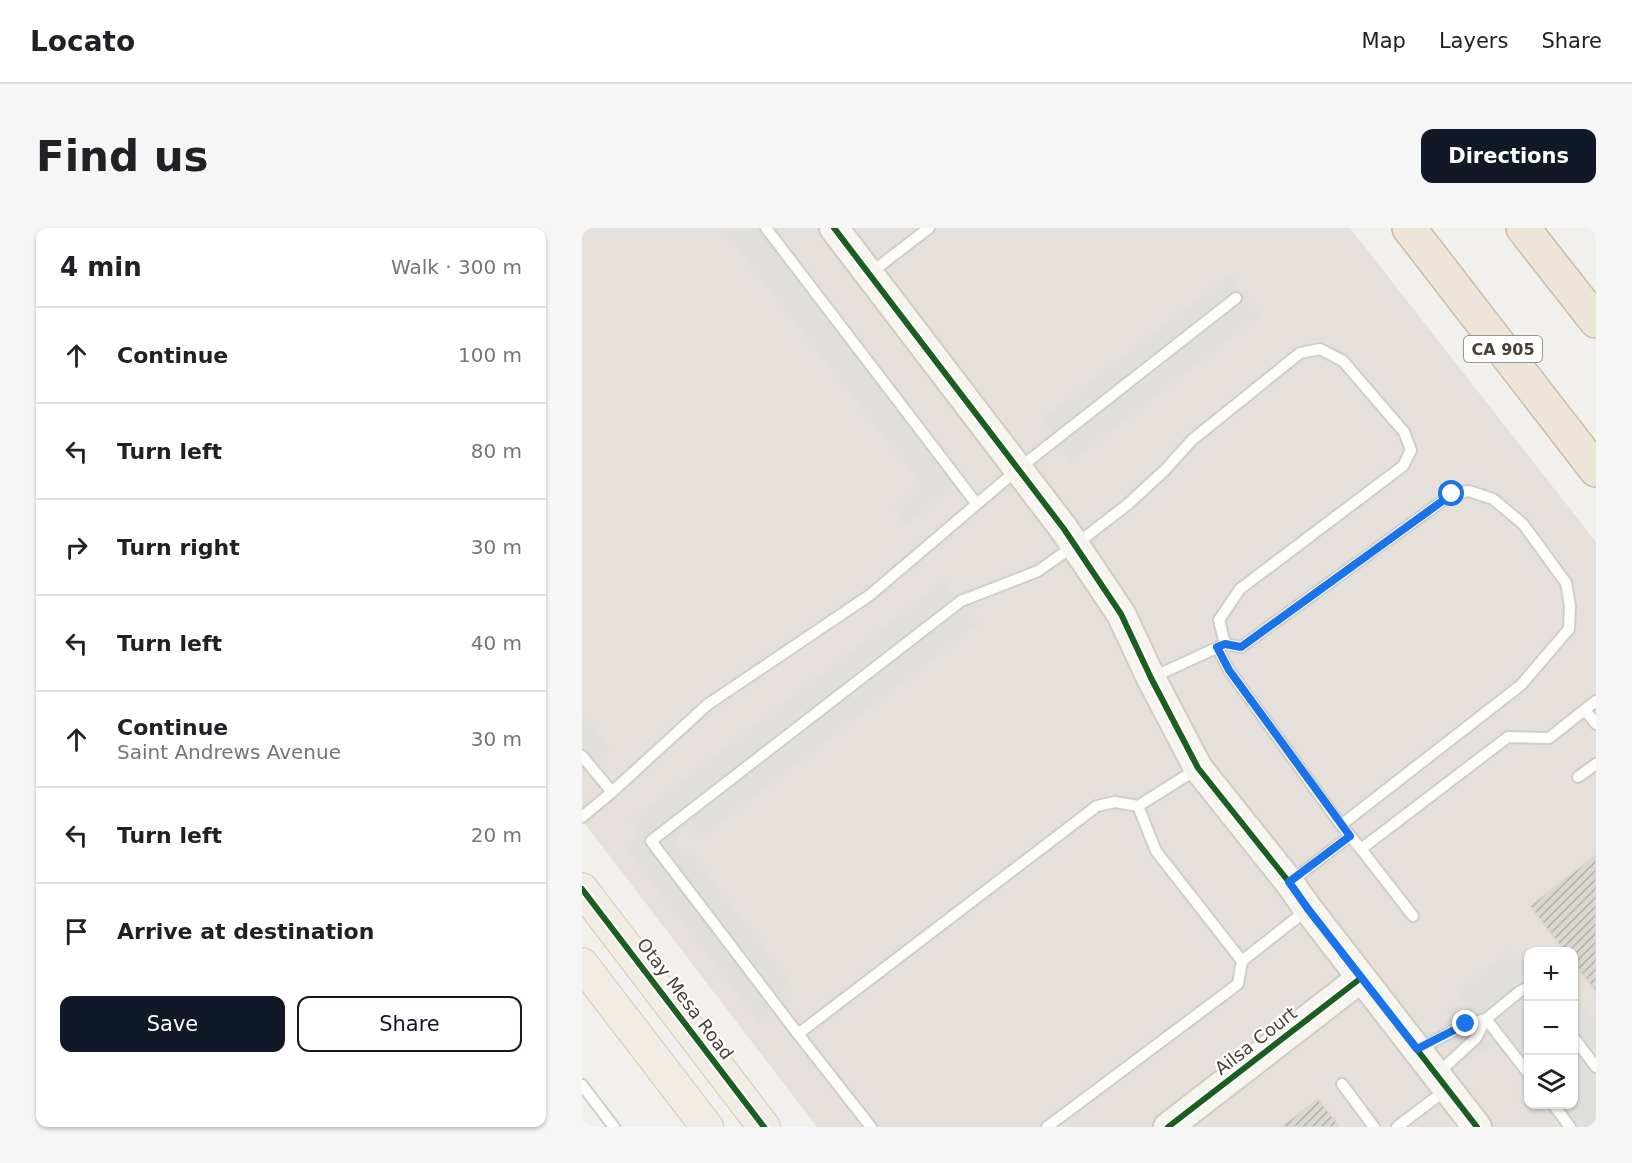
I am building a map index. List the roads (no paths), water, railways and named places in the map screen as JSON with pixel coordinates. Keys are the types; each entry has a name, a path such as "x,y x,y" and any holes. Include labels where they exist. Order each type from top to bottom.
{"highway":[{"name":"CA 905","path":"1409,228 1596,470"},
{"path":"1523,228 1596,321"}],"main road":[{"name":"Otay Mesa Road","path":"582,889 764,1127"},
{"path":"582,964 707,1127"}],"street":[{"path":"834,228 1075,545 1121,614 1198,768 1289,882 1477,1127"},
{"name":"Ailsa Court","path":"1168,1127 1361,978"}],"lane":[{"path":"766,228 975,503"},
{"path":"869,274 929,228"},
{"path":"582,817 707,705 870,595 975,503 1236,298"},
{"path":"871,1127 651,841 962,601 1038,571 1075,545 1127,505 1165,470 1192,440 1300,353 1320,350 1343,361 1404,432 1411,450 1403,466 1240,590 1219,620 1221,645 1229,670 1341,825 1413,916"},
{"path":"1151,678 1221,645 1241,647 1452,494 1469,491 1493,500 1523,524 1566,583 1570,606 1569,629 1521,685 1341,825"},
{"path":"1361,849 1508,737 1549,738 1596,701"},
{"path":"1585,710 1596,724"},
{"path":"582,756 612,792"},
{"path":"1578,777 1596,764"},
{"path":"798,1034 1097,806 1115,802 1138,806 1198,768"},
{"path":"1138,806 1156,851 1242,961"},
{"path":"1289,882 1350,836"},
{"path":"1047,1127 1238,984 1242,961 1308,909"},
{"path":"1397,1127 1442,1082 1476,1038 1486,1019 1524,989"},
{"path":"1417,1049 1466,1024 1486,1019"},
{"path":"1486,1019 1524,1068"},
{"path":"1578,1043 1596,1067"},
{"path":"1342,1084 1374,1127"},
{"path":"582,1085 614,1127"},
{"path":"1557,1109 1570,1127"}]}
